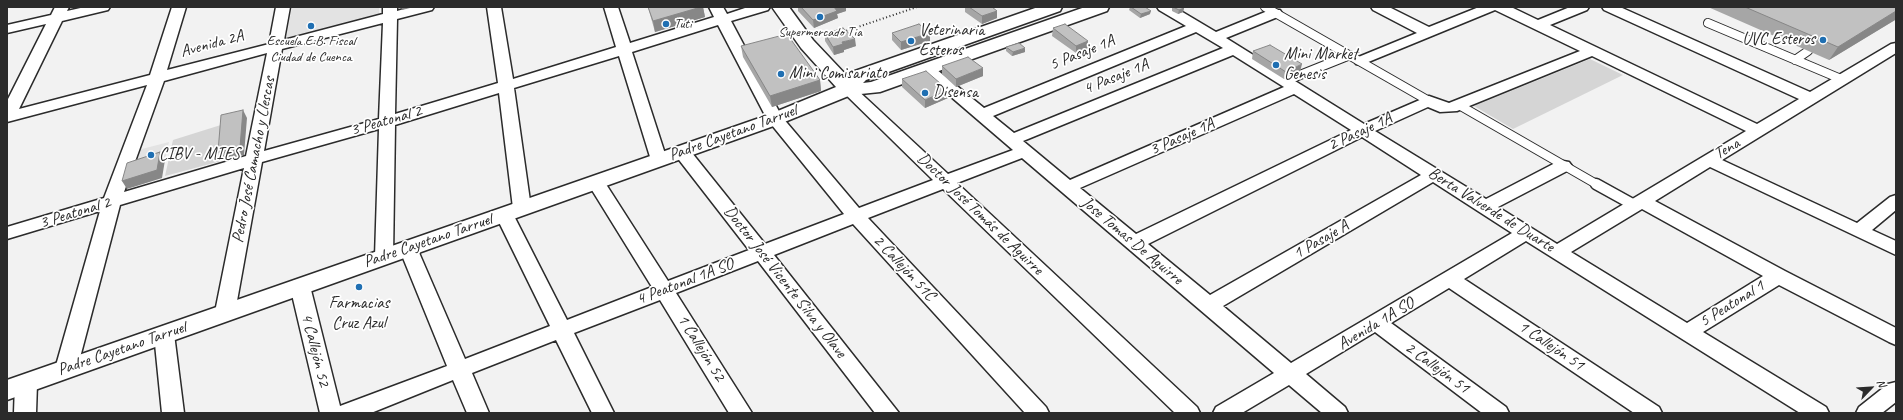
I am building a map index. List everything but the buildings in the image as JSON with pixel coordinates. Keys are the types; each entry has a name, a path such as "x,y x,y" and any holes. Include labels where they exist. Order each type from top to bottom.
{"street":[{"path":"7,29 59,12 104,7"},
{"path":"66,369 112,201 157,78 179,7"},
{"name":"Pedro José Camacho y Llescas","path":"225,312 283,7"},
{"name":"Avenida 2A","path":"7,117 276,47 390,12 427,7"},
{"path":"494,7 506,85 513,211 562,330 603,413"},
{"path":"611,7 659,160"},
{"name":"3 Peatonal 2","path":"7,233 254,159 386,122 624,50 719,14 763,7"},
{"name":"Padre Cayetano Tarruel","path":"848,89 859,76 1054,7"},
{"name":"Padre Cayetano Tarruel","path":"17,386 775,119 848,89 872,88 1101,7"},
{"name":"Berta Valverde de Duarte","path":"1164,7 1215,36 1526,233 1818,413"},
{"path":"1378,7 1429,33"},
{"path":"1355,58 1429,33 1491,7"},
{"path":"1500,7 1759,131"},
{"path":"1538,25 1582,7"},
{"path":"1609,7 1810,98"},
{"name":"Doctor José Tomás de Aguirre","path":"785,8 807,44 848,89 1188,413"},
{"path":"1215,36 1270,10"},
{"path":"7,117 59,12"},
{"path":"384,257 386,122 390,12"},
{"name":"2 Callejón 51C","path":"719,14 775,119 856,216 1038,413"},
{"name":"5 Pasaje 1A","path":"982,115 1197,26"},
{"name":"Tena","path":"1557,252 1896,47"},
{"name":"4 Pasaje 1A","path":"1018,145 1234,49"},
{"path":"1429,101 1446,108 1459,105 1592,52"},
{"name":"Jose Tomas De Aguirre","path":"926,68 1337,413"},
{"name":"3 Pasaje 1A","path":"1068,187 1290,84"},
{"name":"2 Pasaje 1A","path":"1134,242 1363,130 1429,101"},
{"name":"4 Peatonal 1A SO","path":"347,413 945,181 1018,145"},
{"name":"Doctor José Vicente Silva y Olave","path":"682,152 888,413"},
{"path":"1708,160 1896,249"},
{"path":"1485,207 1563,166"},
{"name":"1 Pasaje A","path":"1209,306 1434,175"},
{"name":"1 Callejón 52","path":"596,182 742,413"},
{"path":"1859,231 1896,200"},
{"path":"1638,203 1896,337"},
{"name":"Avenida 1A SO","path":"1224,413 1450,280 1526,233"},
{"path":"408,248 478,413"},
{"name":"5 Peatonal 1","path":"1686,333 1778,276"},
{"name":"1 Callejón 51","path":"1450,280 1652,413"},
{"name":"4 Callejón 52","path":"300,286 331,413"},
{"name":"2 Callejón 51","path":"1377,323 1498,413"},
{"path":"164,334 173,413"},
{"path":"17,386 25,413"},
{"path":"1867,413 1896,390"}],"lane":[{"path":"1270,10 1429,101"},
{"path":"1708,23 1842,79"},
{"path":"1794,60 1808,51"},
{"path":"1290,84 1355,58"},
{"path":"1459,105 1563,166 1638,203"}],"path":[{"path":"807,44 917,7"}],"shaded area":[{"name":"Escuela E.B. Fiscal Ciudad de Cuenca","path":"292,7 379,7 379,14 286,38"},
{"path":"1590,59 1623,75 1513,129 1474,106"},
{"path":"224,124 221,161 165,176 173,140"},
{"name":"CIBV - MIES","path":"169,142 165,160 132,171 138,150"}],"place":[{"name":"Supermercado Tia","path":"820,17"},
{"name":"Tuti","path":"666,24"},
{"name":"Escuela E.B. Fiscal Ciudad de Cuenca","path":"311,26"},
{"name":"UVC Esteros","path":"1823,40"},
{"name":"Veterinaria Esteros","path":"911,41"},
{"name":"Mini Market Genesis","path":"1276,65"},
{"name":"Mini Comisariato","path":"781,74"},
{"name":"Disensa","path":"925,93"},
{"name":"CIBV - MIES","path":"151,155"},
{"name":"Farmacias Cruz Azul","path":"359,287"}]}
